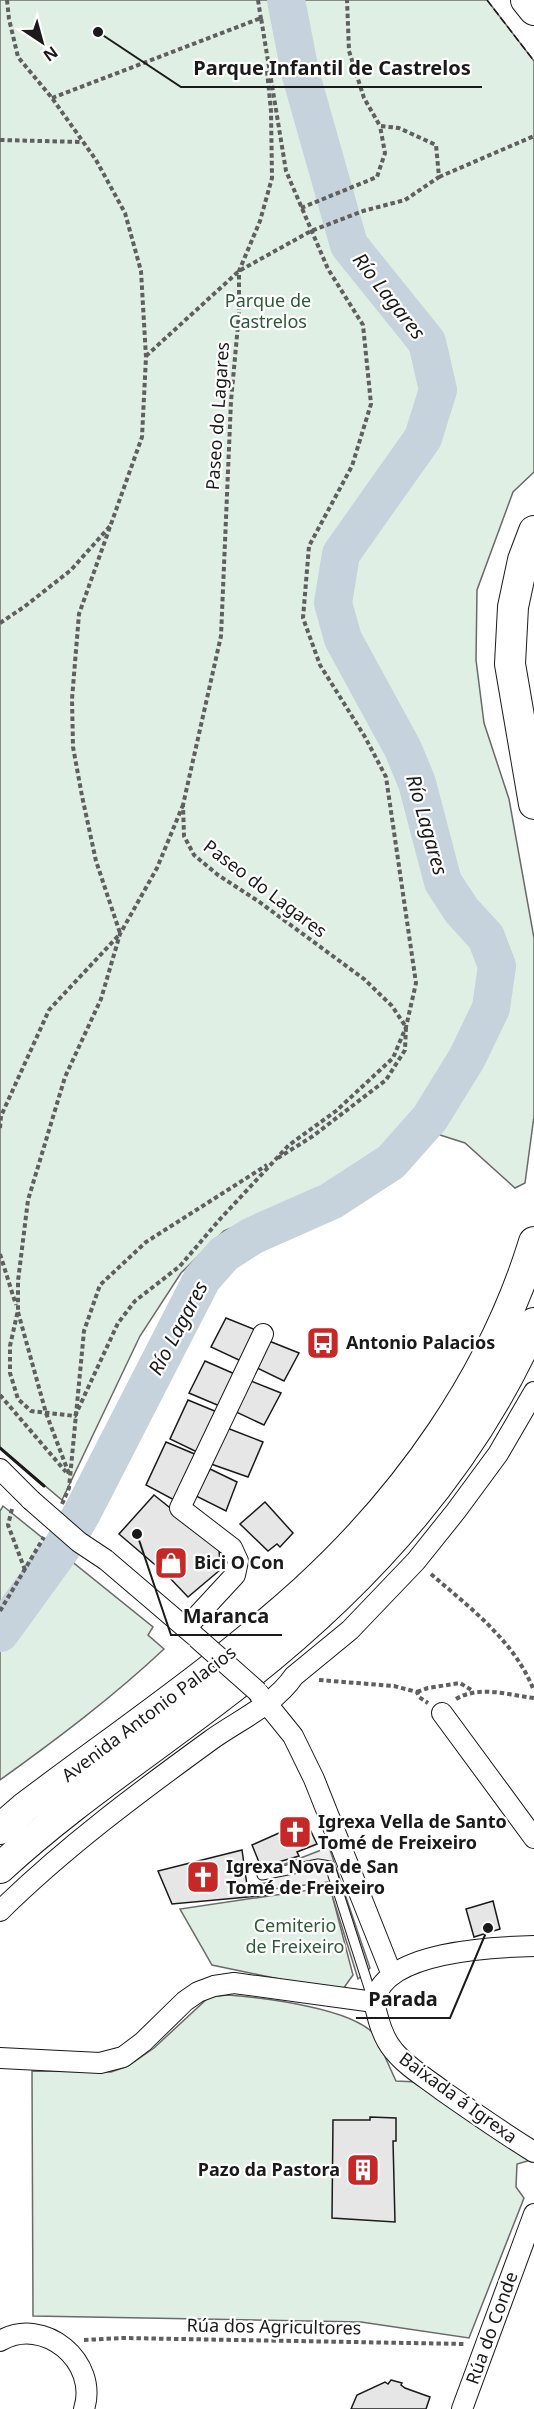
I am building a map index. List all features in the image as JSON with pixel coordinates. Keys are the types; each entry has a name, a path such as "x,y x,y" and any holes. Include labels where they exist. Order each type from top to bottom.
{"main road":[{"path":"526,0 534,10"},
{"path":"534,531 523,560 513,607 510,664 534,804"},
{"name":"Avenida Antonio Palacios","path":"0,1829 24,1808 227,1656 268,1622 338,1558 380,1513 434,1445 467,1391 506,1316 534,1242"},
{"name":"Avenida Antonio Palacios","path":"0,1868 50,1825 271,1657 358,1579 431,1496 463,1452 495,1401 534,1323"},
{"path":"0,1802 62,1758 129,1729"}],"street":[{"path":"192,1633 235,1575 238,1561 232,1548 180,1508 263,1334"},
{"path":"0,1911 37,1874 212,1740 263,1697 288,1685 294,1676 350,1630 416,1562 456,1512 498,1454 534,1392"},
{"path":"0,1470 24,1502 106,1560 263,1697 293,1736 314,1779 392,1975"},
{"path":"442,1707 534,1838"},
{"path":"0,2058 100,2063 111,2061 123,2057 143,2043 185,2001 198,1992 234,1983 374,2002 381,1984 392,1975 451,1953 478,1948 534,1946"},
{"name":"Baixada á Igrexa","path":"374,2002 384,2034 392,2049 408,2066 505,2135 534,2152"},
{"name":"Rúa do Conde","path":"462,2409 534,2214"},
{"path":"0,2341 26,2333 46,2336 64,2346 78,2361 86,2380 86,2406"}],"lane":[{"path":"262,1875 318,1864 330,1866 374,2002"}],"path":[{"path":"7,0 18,57 52,98 96,160 125,213 141,271 146,357 142,437 79,614 72,699 73,747 84,807 96,861 120,934"},
{"name":"Paseo do Lagares","path":"258,0 272,111 272,178 260,221 239,271 239,314 231,401 221,636 183,805 184,837 194,855 218,875 258,901 364,979 393,1006 406,1027"},
{"path":"302,208 377,177 385,153 380,126 364,98 349,51 347,0"},
{"path":"52,98 261,18 286,171 328,269 363,325 371,404 352,466 309,546 303,618 320,665 365,737 386,777 416,983 406,1027 393,1058 336,1111 289,1145 180,1266 135,1301 118,1323 75,1416"},
{"path":"380,126 399,128 436,145 440,177"},
{"path":"146,357 239,271 311,231 363,211 405,200 440,177 534,136"},
{"path":"0,140 82,142"},
{"path":"0,623 24,608 71,570 113,523"},
{"path":"75,1416 31,1411 18,1398 10,1373 10,1346 18,1310 18,1281 28,1200 65,1077 101,999 120,934 157,868 183,805"},
{"path":"0,1128 2,1116 49,1010 120,934"},
{"path":"61,1508 66,1498 84,1331 100,1285 146,1242 313,1136 386,1080 405,1050 406,1027"},
{"path":"0,1254 46,1413 69,1474"},
{"path":"0,1395 69,1474"},
{"path":"24,1502 11,1510 8,1525 25,1571"},
{"path":"0,1611 44,1536"},
{"path":"416,1562 500,1637 516,1655 534,1691"},
{"path":"318,1680 394,1686 417,1692 460,1683 473,1691"},
{"path":"417,1692 419,1697 442,1707 473,1691 485,1690 534,1698"},
{"name":"Rúa dos Agricultores","path":"64,2346 92,2338 123,2338 465,2343 483,2350"}],"green space":[{"name":"Parque de Castrelos","path":"0,0 487,0 534,61 534,472 513,492 477,590 476,660 484,723 509,799 534,938 534,1116 525,1183 515,1188 465,1143 409,1125 378,1152 330,1187 224,1231 181,1273 140,1336 62,1500 0,1448"},
{"path":"3,1506 153,1627 148,1635 164,1649 84,1717 0,1780 0,1511"},
{"name":"Cemiterio de Freixeiro","path":"330,1887 353,1975 343,1989 212,1965 180,1909"},
{"path":"228,1995 328,2011 364,2026 375,2035 396,2081 418,2082 531,2160 517,2164 516,2187 524,2198 469,2338 361,2322 33,2316 32,2071 111,2072 128,2066 154,2048 209,1997"}],"shaded area":[{"path":"329,1847 370,1968 358,1979 328,1882 274,1889 267,1871"}],"building":[{"path":"226,1318 256,1330 241,1361 211,1347"},
{"path":"269,1341 299,1353 284,1381 255,1367"},
{"path":"205,1361 237,1375 222,1407 189,1393"},
{"path":"251,1381 281,1393 264,1425 236,1412"},
{"path":"188,1400 217,1412 197,1452 170,1439"},
{"path":"227,1428 263,1442 248,1477 211,1464"},
{"path":"166,1442 197,1455 176,1501 146,1485"},
{"path":"210,1469 237,1482 226,1511 196,1496"},
{"path":"154,1495 219,1547 220,1570 188,1597 167,1575 119,1534"},
{"path":"265,1502 293,1533 280,1547 277,1544 268,1551 240,1524"},
{"name":"Igrexa Vella de Santo Tomé de Freixeiro","path":"306,1821 317,1844 297,1852 299,1856 261,1867 252,1845"},
{"name":"Igrexa Nova de San Tomé de Freixeiro","path":"242,1850 247,1885 268,1883 269,1895 172,1904 158,1871"},
{"path":"493,1901 500,1929 474,1937 466,1909"},
{"name":"Pazo da Pastora","path":"370,2117 396,2118 396,2141 393,2141 395,2222 332,2218 333,2120 370,2120"},
{"path":"391,2380 430,2397 426,2409 351,2409 357,2395 385,2382 388,2384"}],"waterway":[{"name":"Río Lagares","path":"0,1633 61,1549 82,1513 202,1279 224,1254 252,1236 331,1201 391,1162 430,1118 467,1058 491,1008 497,966 486,937 462,911 443,882 417,783 403,749 343,639 333,603 341,554 423,438 438,390 427,342 349,245 300,72 286,0"}],"fence":[{"path":"487,0 534,61"}],"wall":[{"path":"0,1448 44,1486"}],"place":[{"name":"Parque Infantil de Castrelos","path":"98,32"},
{"name":"Antonio Palacios","path":"323,1343"},
{"name":"Maranca","path":"137,1534"},
{"name":"Bici O Con","path":"171,1563"},
{"name":"Igrexa Vella de Santo Tomé de Freixeiro","path":"295,1832"},
{"name":"Igrexa Nova de San Tomé de Freixeiro","path":"203,1877"},
{"name":"Parada","path":"488,1928"},
{"name":"Pazo da Pastora","path":"363,2170"}]}
